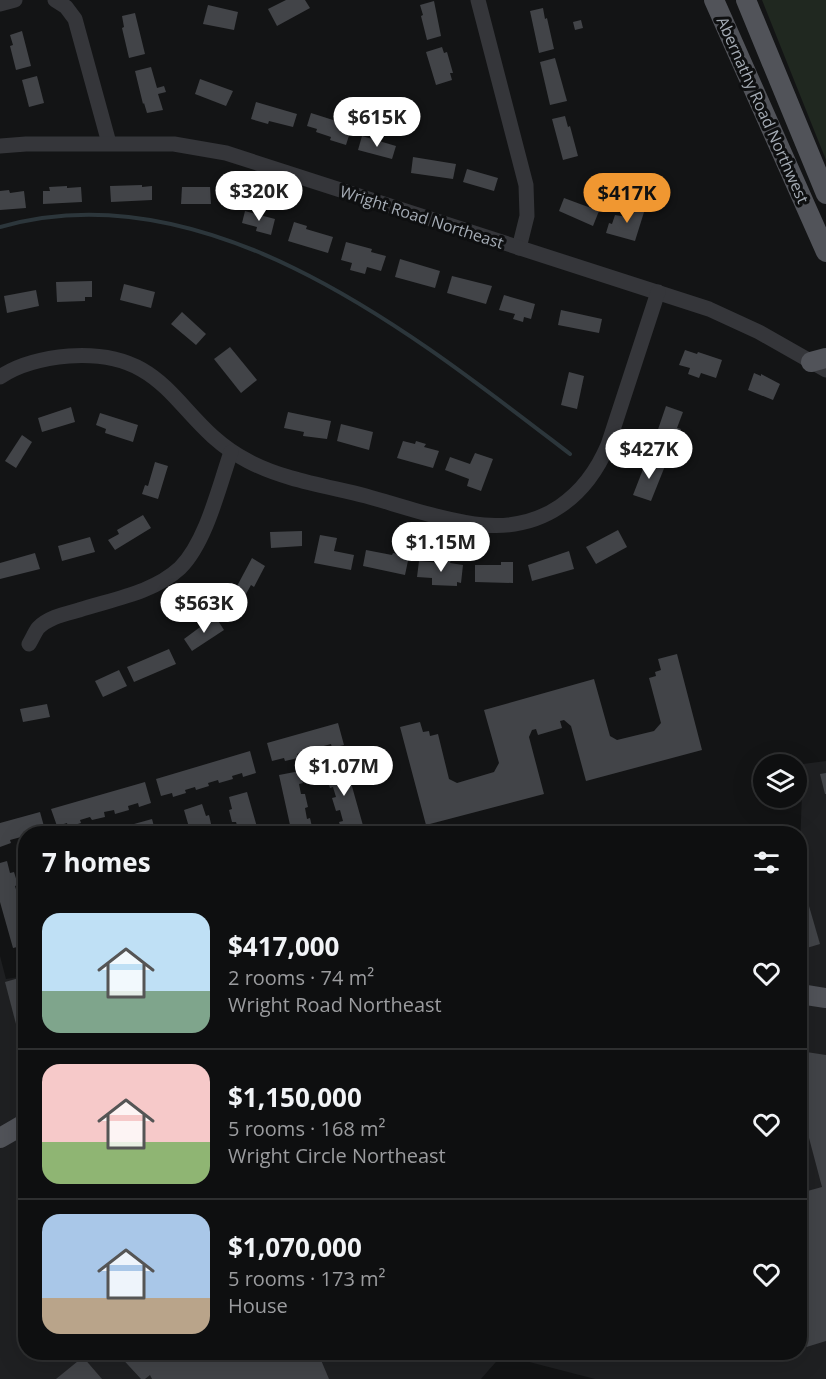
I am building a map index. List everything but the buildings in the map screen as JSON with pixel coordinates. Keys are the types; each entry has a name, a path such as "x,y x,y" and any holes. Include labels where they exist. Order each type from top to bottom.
{"main road":[{"name":"Abernathy Road Northwest","path":"714,0 826,252"},
{"name":"Abernathy Road Northwest","path":"746,0 826,194"},
{"path":"807,995 826,998"},
{"path":"0,1138 18,1128"}],"street":[{"path":"0,4 15,0"},
{"path":"55,0 66,7 75,19 109,143"},
{"path":"478,0 526,184 527,216 519,248"},
{"name":"Wright Road Northeast","path":"0,146 174,144 226,153 658,292 734,320 821,363"},
{"path":"0,377 17,367 56,357 104,356 123,361 142,369 166,386 194,417 231,452 250,463 283,474 469,523 503,525 536,518 555,509 573,497 588,482 599,466 658,292"},
{"path":"29,644 38,628 51,618 145,590 163,581 180,567 202,536 231,452"}],"shaded area":[{"path":"762,0 826,0 826,160"},
{"path":"826,761 826,1379 595,1379 521,1360 807,1360 807,826 801,826 801,808 807,808 807,763"},
{"path":"0,956 6,979 18,977 18,1360 498,1360 481,1379 0,1379"}],"waterway":[{"path":"0,227 78,215 155,221 231,241 305,274 377,314 445,360 570,454"}]}
